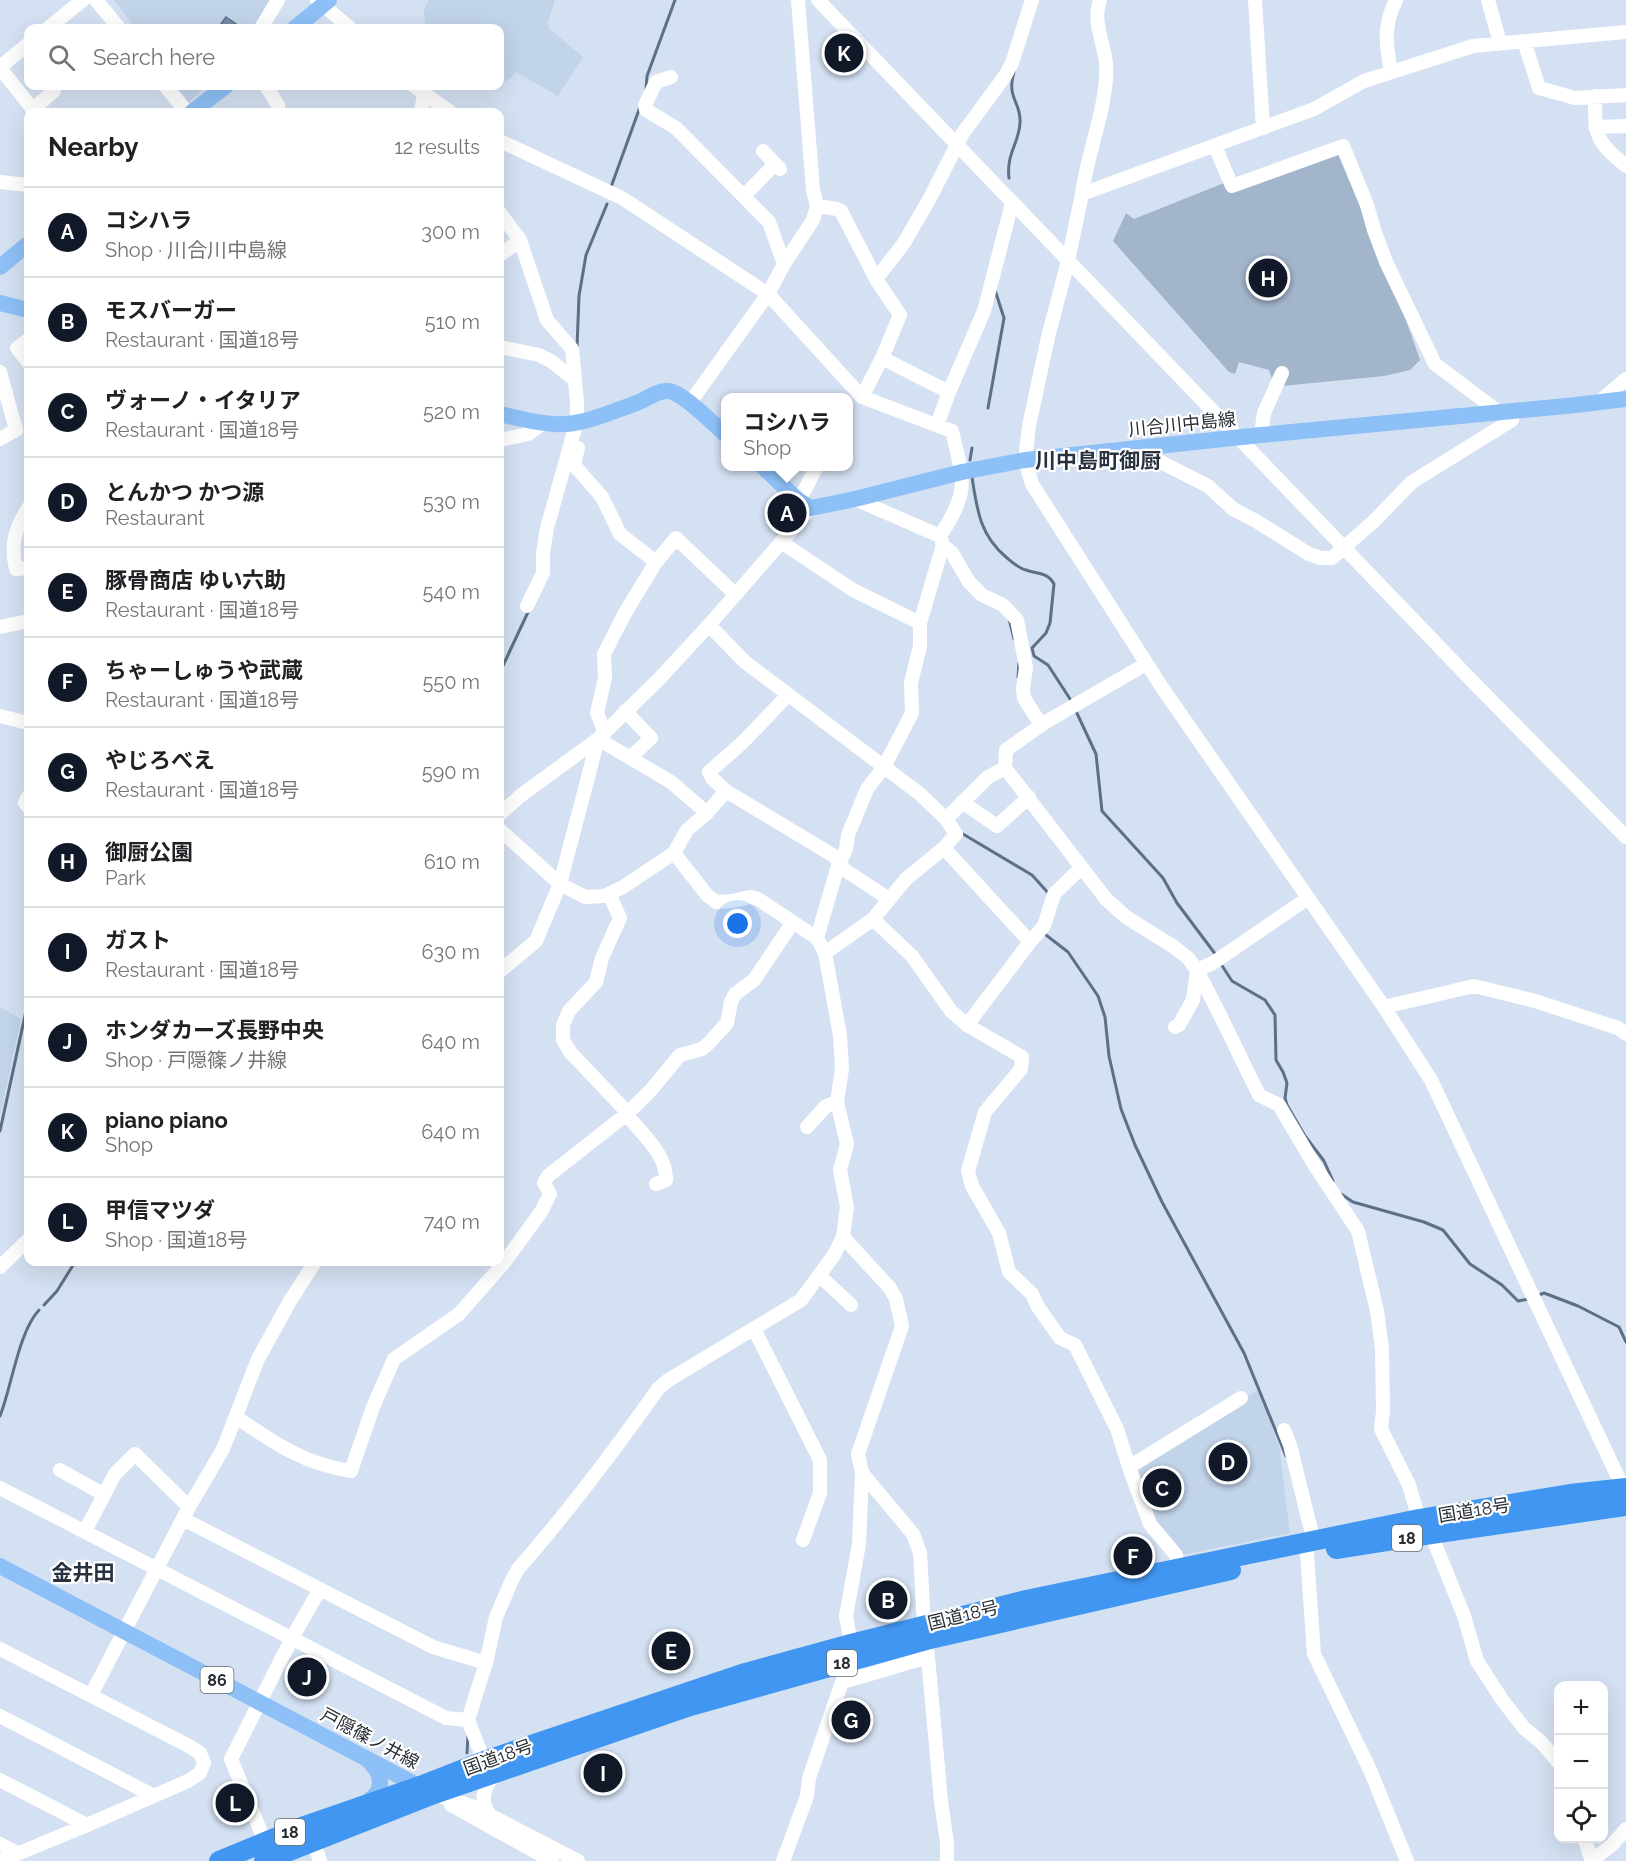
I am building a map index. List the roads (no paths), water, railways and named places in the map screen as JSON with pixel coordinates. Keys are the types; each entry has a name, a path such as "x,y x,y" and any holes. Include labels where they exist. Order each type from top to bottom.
{"highway":[{"name":"国道18号","path":"926,1640 1026,1600 1179,1568 1625,1494"},
{"name":"国道18号","path":"219,1861 264,1852 492,1765 742,1674 855,1660 1019,1617 1310,1548"},
{"name":"国道18号","path":"264,1852 361,1806 427,1790"}],"main road":[{"path":"299,24 323,2"},
{"path":"195,108 220,90"},
{"path":"0,267 24,247"},
{"path":"0,303 24,309"},
{"path":"504,415 556,424 581,420 641,402 659,392 669,391 680,396 721,431"},
{"name":"川合川中島線","path":"805,504 855,499 962,472 1025,460 1623,400"},
{"path":"768,471 805,504"},
{"name":"戸隠篠ノ井線","path":"0,1566 427,1790"},
{"path":"361,1806 373,1798 380,1784 376,1770 365,1758"}],"street":[{"path":"53,24 83,0"},
{"path":"96,0 116,24"},
{"path":"263,24 278,0"},
{"path":"689,404 768,294 784,264 813,220 817,206 813,190 798,0"},
{"path":"818,0 1474,683 1626,837"},
{"path":"1100,0 1097,20 1106,62 1106,80 1068,261 1048,337 1029,426 1025,460 1032,484 1146,664 1384,1007 1431,1080 1625,1494"},
{"path":"1255,0 1263,128"},
{"path":"1391,72 1387,45 1387,22 1396,0"},
{"path":"1488,0 1500,43"},
{"path":"876,279 904,243 932,196 963,133 1005,76 1012,63 1029,1"},
{"path":"323,2 347,24"},
{"path":"1082,194 1314,109 1364,81 1473,46 1626,32"},
{"path":"1524,41 1539,88 1575,98 1626,95"},
{"path":"24,53 0,68 31,108"},
{"path":"671,77 656,82 645,105 646,110 676,128 769,222 784,264"},
{"path":"36,108 54,92 52,90"},
{"path":"169,90 185,108"},
{"path":"269,90 278,108"},
{"path":"419,90 421,108"},
{"path":"419,90 444,108"},
{"path":"1595,96 1595,127 1603,147 1626,166"},
{"path":"1595,127 1626,126"},
{"path":"504,143 622,198 768,294 854,394 952,431 962,472 963,489 961,501 942,540 920,623 920,646 911,683 912,713 884,767 867,789 848,835 846,849 837,869 817,938"},
{"path":"1135,449 1208,486 1233,509 1257,521 1309,554 1321,558 1332,558 1412,483 1512,420 1507,412 1435,364 1386,262 1367,205 1343,146 1232,186 1215,146"},
{"path":"744,196 778,167 763,151"},
{"path":"0,182 24,185"},
{"path":"937,425 984,311 1012,203"},
{"path":"817,206 841,211 876,279 900,315 882,358 854,394"},
{"path":"504,219 520,240 547,320 572,349 581,420 574,465 602,497 620,534 656,562"},
{"path":"504,252 520,240"},
{"path":"24,343 17,348 24,357"},
{"path":"504,348 539,355 551,361 575,380"},
{"path":"882,358 949,392"},
{"path":"0,372 16,430 0,439"},
{"path":"1261,435 1264,413 1282,373"},
{"path":"1599,402 1626,380"},
{"path":"527,606 543,573 547,528 581,420"},
{"path":"504,439 528,434 543,423"},
{"path":"504,810 601,735 660,678 709,625 781,542 805,504 815,471"},
{"path":"855,499 942,540 952,552 969,582 982,595 1003,605 1017,620 1026,667 1024,698 1041,725"},
{"path":"24,515 15,535 12,552 16,569 24,568"},
{"path":"504,968 536,941 560,884 601,735 597,713 605,678 604,654 625,613 656,562 676,538 735,594"},
{"path":"781,542 853,590 920,623"},
{"path":"0,627 24,622"},
{"path":"709,625 744,662 920,794 946,819 956,834 944,848 906,879 873,918 825,953"},
{"path":"1146,664 1041,725 1006,750 1005,768 1106,898 1126,917 1188,958 1197,970 1259,1095 1279,1105 1315,1166 1358,1231 1377,1311 1382,1349 1381,1429 1409,1485 1460,1606 1477,1661 1524,1728 1542,1743 1554,1757"},
{"path":"788,694 743,742 709,772 726,791 834,856 845,870 889,898"},
{"path":"625,711 651,738 632,757"},
{"path":"0,716 24,722"},
{"path":"601,735 671,782 707,813"},
{"path":"946,819 988,777 1005,768"},
{"path":"504,834 560,884 585,897 604,896 623,887 674,853 687,830 707,813 726,791"},
{"path":"962,802 997,826 1029,797"},
{"path":"944,848 1030,942"},
{"path":"493,1818 486,1809 483,1795 492,1765 468,1720 486,1663 496,1617 518,1569 611,1456 658,1389 667,1381 801,1300 834,1255 843,1237 847,1207 840,1170 847,1144 837,1102 842,1069 840,1035 825,953 817,938 758,899 750,897 716,902 706,895 674,853"},
{"path":"967,1025 1044,926 1054,894 1081,868"},
{"path":"609,894 620,918 602,958 596,982 569,1011 562,1025 562,1040 571,1053 627,1114 663,1160 666,1180 656,1184"},
{"path":"1197,970 1213,963 1308,898"},
{"path":"873,918 912,956 951,1011 967,1025 1022,1057 1021,1069 985,1112 968,1171 972,1186 999,1233 1009,1272 1032,1294 1038,1307 1060,1338 1075,1345 1117,1429 1150,1524 1176,1555 1179,1568"},
{"path":"504,1263 541,1212 550,1194 544,1183 548,1176 627,1114 651,1090 680,1055 702,1049 727,1023 735,994 754,980 793,922"},
{"path":"1175,1027 1179,1025 1193,1000 1197,970"},
{"path":"1384,1007 1474,986 1534,1001 1618,1028 1626,1034"},
{"path":"807,1127 826,1106 837,1102"},
{"path":"783,1861 807,1796 809,1778 842,1682 855,1660 846,1616 859,1544 862,1473 858,1454 902,1326 896,1299 890,1288 843,1237"},
{"path":"0,1266 24,1244"},
{"path":"91,1695 186,1513 223,1449 258,1359 312,1266"},
{"path":"236,1417 287,1451 309,1460 351,1471 394,1359 459,1314 501,1266"},
{"path":"820,1276 851,1305"},
{"path":"754,1329 820,1460 820,1493 803,1540"},
{"path":"1129,1467 1240,1398"},
{"path":"1284,1430 1290,1445 1310,1548 1314,1654 1370,1770 1407,1861"},
{"path":"85,1531 115,1474 135,1454 186,1513 320,1588 433,1647 486,1663"},
{"path":"60,1470 103,1494"},
{"path":"862,1473 913,1534 920,1553 947,1861"},
{"path":"0,1488 446,1718 468,1720"},
{"path":"264,1852 231,1759 320,1588"},
{"path":"0,1649 200,1753 204,1763 200,1773 154,1796 0,1861"},
{"path":"0,1716 154,1796"},
{"path":"0,1780 87,1826"},
{"path":"427,1790 474,1807 578,1861"},
{"path":"427,1790 534,1857 552,1861"},
{"path":"1586,1843 1592,1860 1612,1845 1626,1828"},
{"path":"0,1844 17,1853"}],"waterway":[{"path":"646,89 647,76 675,0"},
{"path":"1009,178 1009,162 1020,123 1019,110 1012,89 1014,72"},
{"path":"611,187 640,107"},
{"path":"577,347 579,296 586,255 607,204"},
{"path":"988,408 1004,318 995,290"},
{"path":"970,460 972,448"},
{"path":"972,477 978,511 990,540 1015,565 1045,575 1054,584 1050,623 1046,633 1032,648 1034,656 1048,665 1072,702"},
{"path":"504,663 529,610"},
{"path":"1009,619 1014,639"},
{"path":"1018,677 1019,663"},
{"path":"1075,709 1096,754 1102,811 1163,878 1177,903 1216,955"},
{"path":"963,834 1032,875 1050,895"},
{"path":"1045,932 1068,952 1098,996 1105,1017 1109,1056 1121,1109 1135,1145 1162,1202 1244,1353 1286,1456"},
{"path":"1221,964 1232,981 1265,1000 1275,1015 1276,1060 1287,1083 1285,1098 1287,1105 1305,1136 1324,1161 1333,1181"},
{"path":"0,1131 24,1020"},
{"path":"1341,1194 1353,1202 1424,1222 1443,1230 1470,1264 1502,1285 1518,1301 1529,1299"},
{"path":"44,1305 57,1291 73,1266"},
{"path":"1539,1295 1544,1293 1578,1306 1619,1327 1626,1342"},
{"path":"0,1416 26,1332 39,1310"},
{"path":"467,1753 468,1735"}],"place":[{"name":"piano piano","path":"844,53"},
{"name":"御厨公園","path":"1268,278"},
{"name":"コシハラ","path":"787,513"},
{"name":"とんかつ かつ源","path":"1228,1462"},
{"name":"ヴォーノ・イタリア","path":"1162,1488"},
{"name":"ちゃーしゅうや武蔵","path":"1133,1556"},
{"name":"モスバーガー","path":"888,1600"},
{"name":"豚骨商店 ゆい六助","path":"671,1651"},
{"name":"ホンダカーズ長野中央","path":"307,1677"},
{"name":"やじろべえ","path":"851,1720"},
{"name":"ガスト","path":"603,1773"},
{"name":"甲信マツダ","path":"235,1803"}],"district":[{"name":"川中島町御厨","path":"1098,460"},
{"name":"金井田","path":"83,1572"}]}
